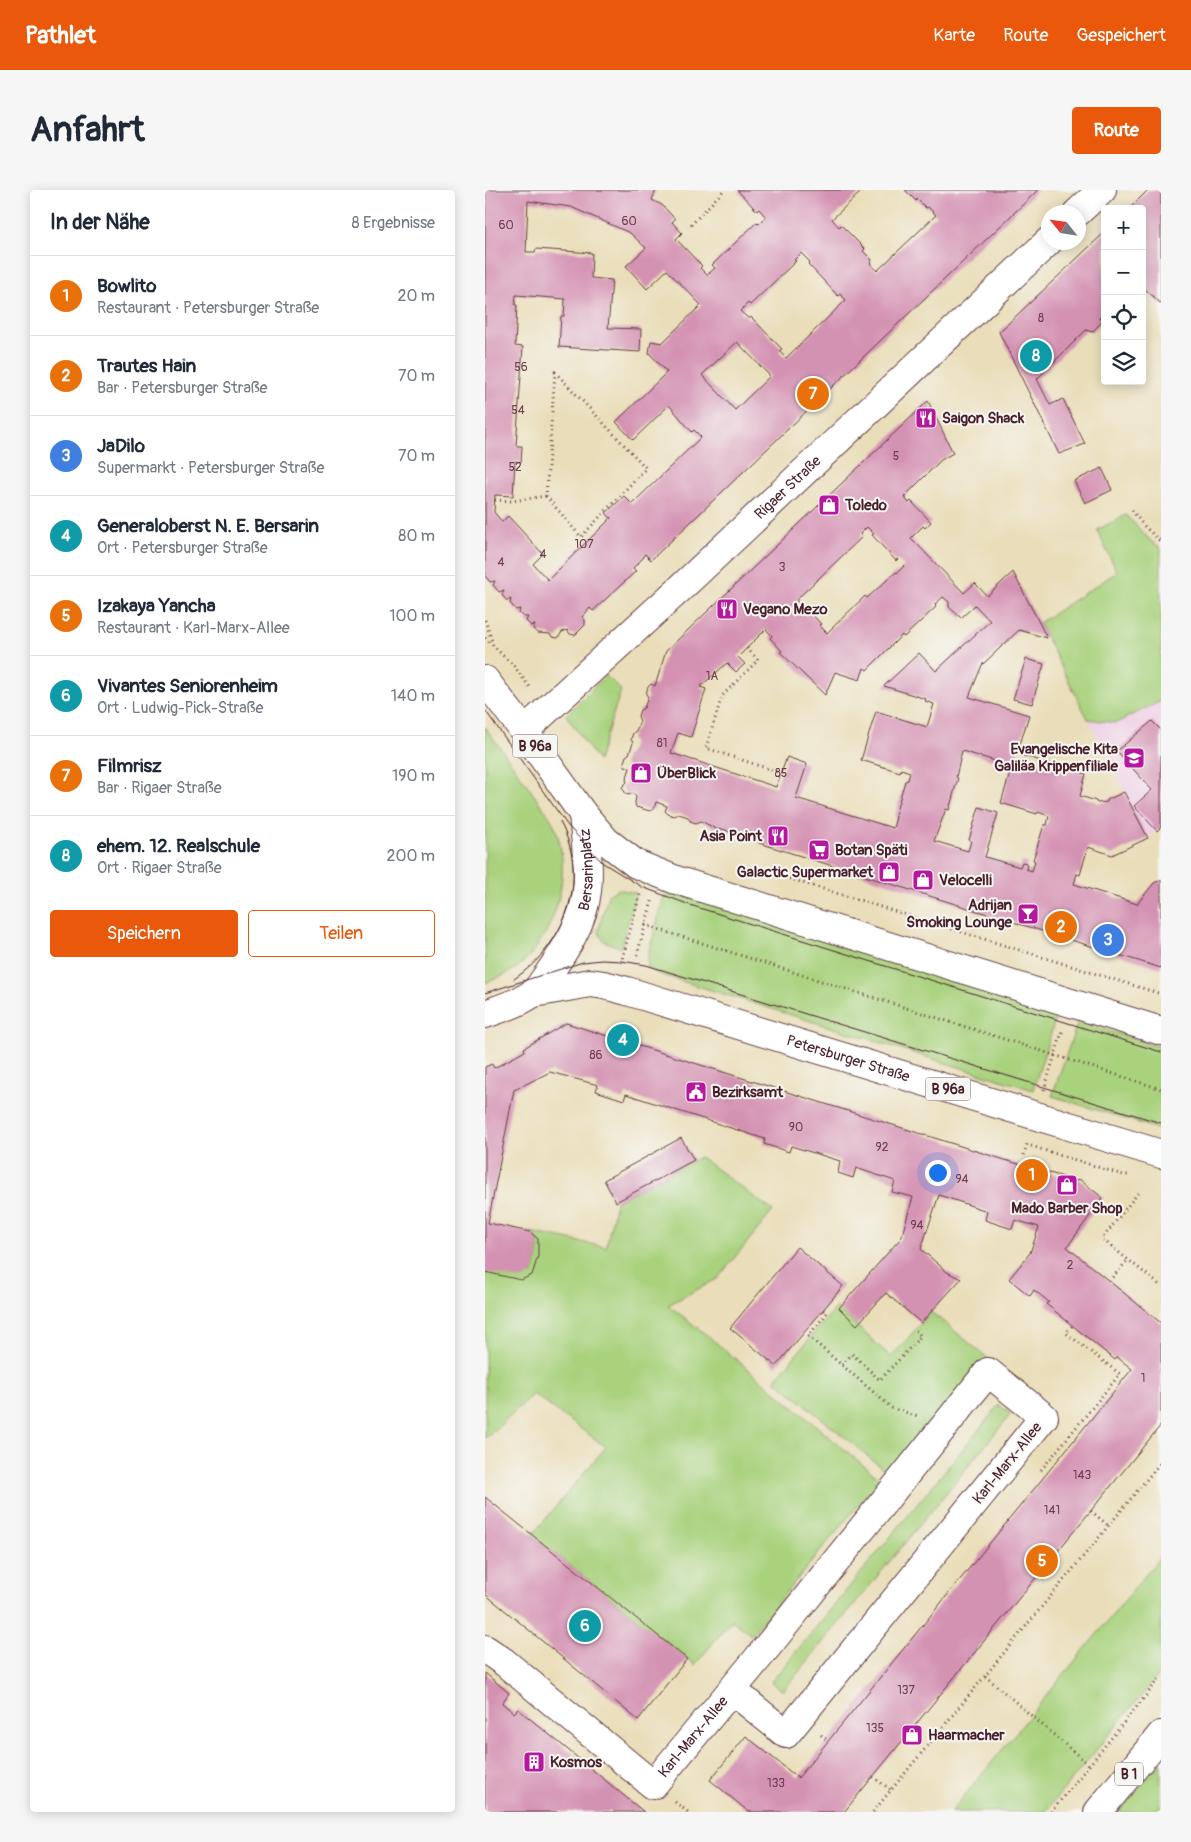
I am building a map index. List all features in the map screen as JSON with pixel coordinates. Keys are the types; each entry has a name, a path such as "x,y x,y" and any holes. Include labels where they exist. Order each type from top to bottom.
{"street":[{"path":"1085,205 1101,190"},
{"name":"Rigaer Straße","path":"524,731 728,544 1041,248"},
{"name":"Bersarinplatz","path":"485,680 583,814 588,870 587,893 581,916 550,972 534,992 514,1003 485,1014"},
{"name":"B 96a","path":"583,814 606,841 636,864 659,875 1161,1031"},
{"name":"Petersburger Straße","path":"534,992 590,983 604,985 1161,1154"},
{"name":"Karl-Marx-Allee","path":"485,1649 504,1662 653,1785 732,1690 988,1372 1044,1417 786,1734 732,1690"},
{"name":"B 1","path":"1098,1812 1161,1735"}],"path":[{"path":"691,225 725,190"},
{"path":"555,372 646,468 581,537 546,496 555,372"},
{"path":"495,500 512,501 546,496"},
{"path":"1132,510 1143,525 1161,542"},
{"path":"485,620 493,644"},
{"path":"485,638 514,666 534,693"},
{"path":"747,648 759,660 722,696 706,748 781,773"},
{"path":"735,873 751,868 1161,994"},
{"path":"624,951 639,895"},
{"path":"637,955 653,898"},
{"path":"645,925 1161,1089"},
{"path":"1025,1155 1071,1003"},
{"path":"1019,1142 1123,1175 1131,1175"},
{"path":"1138,1193 1102,1240 1161,1286"},
{"path":"1109,1281 1127,1260"},
{"path":"823,1310 827,1313 808,1336 892,1408 919,1416"},
{"path":"1041,1470 1120,1374 1066,1333 1073,1325"},
{"path":"842,1365 851,1354 880,1380 921,1336 915,1330"},
{"path":"873,1812 1161,1462"},
{"path":"1091,1511 1109,1526"},
{"path":"985,1676 1089,1766"},
{"path":"1051,1812 1161,1677"},
{"path":"873,1777 891,1790"}],"shaded area":[{"name":"Evangelische Kita Galiläa Krippenfiliale","path":"1161,701 1161,827 1148,838 1088,719 1116,723"}],"green space":[{"path":"1126,515 1152,542 1161,548 1161,701 1116,723 1088,719 1039,623 1117,572 1097,530"},
{"path":"606,675 621,690 598,761 566,715"},
{"path":"485,727 553,823 559,841 562,861 562,882 558,902 551,921 542,939 530,955 516,968 485,983"},
{"path":"618,889 636,893 621,948 604,941 598,932 608,895"},
{"path":"670,893 677,893 1057,1014 1033,1090 656,973 648,968 647,959 664,896"},
{"path":"1078,1021 1161,1047 1161,1130 1052,1096"},
{"path":"700,1157 773,1211 717,1279 668,1305 880,1479 751,1635 732,1620 695,1665 532,1535 606,1447 533,1394 485,1438 485,1272 532,1275 538,1256 538,1239 530,1232 606,1247 616,1202"},
{"path":"836,1307 891,1357 931,1312 989,1359 893,1477 775,1380"},
{"path":"999,1405 1011,1414 783,1691 771,1682"},
{"path":"1161,1556 1161,1672 1045,1812 951,1812"},
{"path":"1161,1761 1161,1812 1119,1812"}],"building":[{"path":"485,190 656,190 652,200 662,205 675,219 672,222 682,233 676,239 702,266 700,268 707,275 715,268 712,265 757,222 759,224 766,217 759,209 757,211 737,190 863,190 832,219 839,227 841,225 865,249 863,251 872,260 870,263 877,271 936,215 917,199 916,201 905,190 1038,190 651,560 645,554 633,568 636,571 593,611 590,608 582,617 585,620 585,625 575,635 570,634 567,630 562,632 558,638 552,637 550,634 538,633 533,629 535,625 531,626 526,621 528,617 523,617 519,613 520,609 516,610 510,603 511,599 507,601 502,595 504,590 499,592 493,585 495,581 490,582 485,576","holes":["528,201 571,207 630,233 646,248 626,266 647,289 667,270 701,305 662,343 651,341 649,353 667,372 616,422 633,440 669,405 692,432 694,430 701,437 632,504 624,496 606,513 611,518 548,580 533,564 543,554 508,516 502,522 494,512 495,495 513,496 515,461 521,462 522,446 516,446 523,347 515,346 516,295 565,299 564,316 561,316 559,347 640,352 641,329 608,328 612,280 591,278 592,253 536,249 535,252 526,252","801,253 810,262 808,264 838,296 840,294 846,300 786,358 779,351 782,349 751,317 749,319 740,311 748,303 750,305 796,261 794,260","737,342 770,376 735,410 702,375"]},
{"path":"1148,190 1161,190 1161,304 1146,290 1146,205 1133,205"},
{"path":"1101,236 1101,316 1099,318 1101,323 1092,332 1086,330 1037,379 1050,405 1063,399 1085,444 1059,454 999,332"},
{"path":"928,401 953,453 941,460 904,497 909,503 911,501 931,522 925,528 923,526 911,538 964,593 975,583 987,596 1013,572 1047,638 1019,630 982,665 969,697 1029,715 1017,754 1086,774 1080,796 1097,803 1107,802 1107,800 1124,792 1148,838 1112,855 1088,847 1080,875 1077,874 1074,884 1137,904 1154,883 1161,880 1161,968 759,843 762,834 758,835 747,831 745,836 742,837 723,829 718,830 701,821 696,823 690,821 688,817 679,814 674,816 668,814 665,811 667,806 656,802 654,809 650,811 636,807 636,797 633,793 626,794 622,787 627,782 630,768 625,766 624,762 633,743 631,739 633,733 636,731 640,721 638,716 640,710 644,708 648,697 646,694 648,687 651,684 655,686 666,651","holes":["867,527 896,561 897,559 904,566 867,598 865,596 827,633 819,625 821,624 796,600 862,537 860,534","943,597 949,602 949,607 961,618 975,605 990,621 936,671 919,653 884,686 926,699 925,701 934,704 927,727 876,711 861,760 900,772 901,769 910,772 908,780 905,781 893,828 796,798 807,764 787,757 776,787 671,753 678,733 691,737 706,689 700,687 727,663 736,672 745,664 738,657 766,629 772,636 770,638 782,651 780,652 825,695 835,672 860,680 864,668 867,670 902,635 904,637 936,607 935,604","962,751 1012,766 1001,803 1049,816 1047,825 1044,825 1033,860 1035,861 1032,871 1026,869 1027,863 1022,862 1020,867 985,857 998,813 979,807 969,840 971,841 968,851 934,841 946,809 949,810 958,778 956,777"]},
{"path":"1102,468 1112,490 1085,503 1074,481"},
{"path":"1026,659 1044,664 1032,704 1013,699"},
{"path":"1152,721 1161,730 1161,827 1157,831 1134,806 1152,790 1117,751"},
{"path":"566,1023 1005,1160 1077,1181 1079,1179 1103,1198 1067,1247 1161,1323 1161,1425 844,1812 749,1812 710,1780 746,1736 798,1778 1132,1369 1117,1357 1115,1360 1046,1304 1049,1302 1034,1290 1030,1296 1009,1279 1030,1253 1039,1227 1015,1220 1012,1229 985,1220 987,1211 939,1195 921,1249 947,1272 961,1279 921,1323 886,1293 857,1325 839,1308 901,1238 913,1197 892,1192 895,1181 856,1168 853,1178 838,1173 840,1161 791,1146 789,1152 764,1144 765,1139 626,1094 624,1100 596,1091 598,1085 550,1072 514,1090 488,1223 530,1232 538,1239 538,1256 532,1275 521,1280 485,1272 485,1067 492,1064 494,1068 525,1051 524,1048"},
{"path":"681,1138 694,1160 616,1202 604,1180"},
{"path":"797,1247 843,1286 776,1366 730,1328"},
{"path":"485,1497 687,1659 638,1720 485,1594"},
{"name":"Kosmos","path":"485,1673 509,1693 502,1703 514,1713 518,1709 644,1812 485,1812"}],"tram line":[{"path":"485,710 568,826 603,863 642,887 690,905 1161,1052"},
{"path":"514,979 532,965 547,948 559,929 568,909 573,888 573,866 569,844 560,822"},
{"path":"485,993 583,962 602,960 646,965 1161,1123"}],"place":[{"name":"ehem. 12. Realschule","path":"1036,356"},
{"name":"Filmrisz","path":"813,394"},
{"name":"Saigon Shack","path":"926,418"},
{"name":"Toledo","path":"829,505"},
{"name":"Vegano Mezo","path":"727,609"},
{"name":"Evangelische Kita Galiläa Krippenfiliale","path":"1134,758"},
{"name":"ÜberBlick","path":"641,773"},
{"name":"Asia Point","path":"778,836"},
{"name":"Botan Späti","path":"819,850"},
{"name":"Galactic Supermarket","path":"889,872"},
{"name":"Velocelli","path":"923,880"},
{"name":"Adrijan Smoking Lounge","path":"1028,914"},
{"name":"Trautes Hain","path":"1061,927"},
{"name":"JaDilo","path":"1108,940"},
{"name":"Generaloberst N. E. Bersarin","path":"623,1040"},
{"name":"Bezirksamt","path":"696,1092"},
{"name":"Bowlito","path":"1032,1175"},
{"name":"Mado Barber Shop","path":"1067,1185"},
{"name":"Izakaya Yancha","path":"1042,1561"},
{"name":"Vivantes Seniorenheim","path":"585,1626"},
{"name":"Haarmacher","path":"912,1735"},
{"name":"Kosmos","path":"534,1762"}]}
